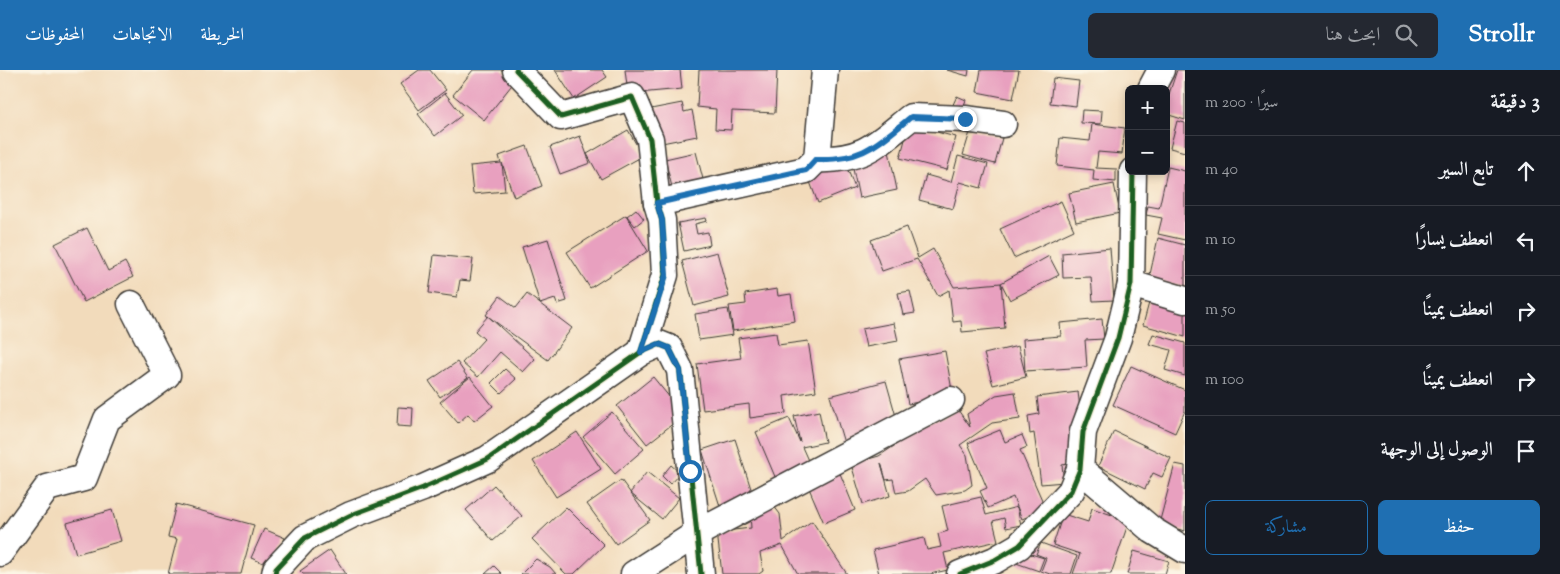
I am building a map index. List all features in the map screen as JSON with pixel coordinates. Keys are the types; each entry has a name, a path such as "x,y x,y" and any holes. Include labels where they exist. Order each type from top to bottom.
{"street":[{"path":"516,70 562,117 632,97 650,139 657,203 662,220 666,275 641,352"},
{"path":"657,203 806,170 816,159 824,70"},
{"path":"1153,85 1161,70"},
{"path":"816,159 834,160 868,151 911,117 965,119 1003,124"},
{"path":"960,574 994,567 1019,546 1071,491 1080,469 1083,432 1118,338 1131,284 1132,175"},
{"path":"1131,284 1185,300"},
{"path":"0,553 48,488 84,478 107,418 166,375 131,304"},
{"path":"275,574 276,569 305,538 351,515 423,488 488,459 583,395 641,352 659,344 669,348 680,370 700,574"},
{"path":"634,574 696,534 951,400"},
{"path":"1080,469 1152,530 1185,550"}],"building":[{"path":"419,70 430,70 446,90 419,110 400,84"},
{"path":"473,70 502,70 515,81 484,120 453,95"},
{"path":"555,70 602,70 607,77 574,99"},
{"path":"625,70 680,70 682,89 628,94"},
{"path":"699,70 777,70 775,113 732,111 731,130 715,129 716,109 697,107"},
{"path":"947,70 969,70 968,76"},
{"path":"981,70 1019,70 1013,99 977,92"},
{"path":"1177,70 1185,70 1185,120 1170,115 1170,91"},
{"path":"1053,78 1079,81 1076,106 1050,103"},
{"path":"445,93 462,115 435,136 418,114"},
{"path":"957,96 966,100 960,115 950,111"},
{"path":"682,103 684,112 692,110 697,136 657,144 651,109"},
{"path":"1082,110 1102,111 1101,124 1081,123"},
{"path":"1177,121 1185,123 1185,152 1170,148"},
{"path":"1092,124 1125,128 1122,154 1098,152 1096,168 1116,169 1116,182 1093,180 1094,170 1057,166 1060,138 1090,141"},
{"path":"909,125 956,137 947,170 900,158"},
{"path":"971,129 1002,138 995,164 963,155"},
{"path":"628,130 643,156 601,179 587,154"},
{"path":"580,136 590,163 560,174 550,147"},
{"path":"527,146 542,186 514,197 502,163 505,191 473,194 470,166 501,163 499,156"},
{"path":"889,151 897,190 859,198 851,159"},
{"path":"696,152 705,187 674,195 665,159"},
{"path":"958,156 988,164 981,188 960,182 953,209 919,200 926,175 951,182"},
{"path":"844,160 855,188 818,203 807,174"},
{"path":"1170,167 1185,171 1185,240 1158,234 1162,218 1146,215 1148,206 1159,208 1166,175 1170,175"},
{"path":"1114,184 1120,213 1076,222 1069,193"},
{"path":"1061,201 1074,230 1014,258 1000,229"},
{"path":"636,209 644,219 635,226 627,216"},
{"path":"626,215 648,251 590,288 567,252"},
{"path":"706,218 707,221 695,224 697,234 708,232 710,245 684,251 678,223"},
{"path":"907,227 918,258 933,249 954,287 1001,283 1005,328 962,332 961,321 953,322 949,290 938,296 917,259 882,271 871,240"},
{"path":"87,228 108,271 125,262 133,277 84,302 55,244"},
{"path":"1158,238 1185,245 1185,287 1149,279"},
{"path":"548,239 567,301 557,304 555,299 540,304 522,247"},
{"path":"1110,248 1114,300 1093,301 1091,277 1063,278 1062,253"},
{"path":"717,252 729,297 694,306 682,261"},
{"path":"434,255 473,259 470,281 460,280 457,297 429,293"},
{"path":"1049,256 1059,275 1010,300 1001,283"},
{"path":"777,289 778,296 791,294 795,321 733,331 729,306 746,304 745,294"},
{"path":"910,291 915,313 903,315 898,293"},
{"path":"527,294 572,328 548,360 486,315 500,296 516,308"},
{"path":"1150,299 1185,309 1185,337 1143,325"},
{"path":"728,309 733,335 699,340 695,314"},
{"path":"488,316 535,359 523,372 500,352 478,377 462,363 484,339 475,331"},
{"path":"1102,319 1104,339 1085,340 1087,367 1025,371 1023,339 1061,336 1060,323"},
{"path":"894,323 898,341 866,347 862,329"},
{"path":"776,333 778,345 808,341 816,391 784,396 786,413 750,418 749,404 703,410 697,364 741,358 738,338"},
{"path":"1153,334 1185,343 1185,376 1165,370 1171,350 1149,344"},
{"path":"1018,346 1026,377 993,385 984,354"},
{"path":"945,351 953,396 908,404 899,359"},
{"path":"457,362 468,378 440,397 429,381"},
{"path":"1131,366 1185,390 1185,411 1175,433 1113,405"},
{"path":"505,369 516,379 501,393 491,383"},
{"path":"470,377 493,406 474,421 468,414 458,423 440,402"},
{"path":"653,377 684,415 647,444 617,406"},
{"path":"886,381 899,427 844,443 830,396"},
{"path":"1015,392 1020,419 992,423 960,445 967,455 972,485 965,490 936,495 925,479 908,491 896,493 893,479 886,480 881,463 890,496 863,504 851,464 879,456 930,422 958,410 970,427 967,414 996,395"},
{"path":"1078,392 1082,425 1071,426 1075,463 1062,465 1064,482 1041,484 1034,433 1030,434 1028,416 1039,414 1037,397"},
{"path":"398,407 413,408 412,427 397,426"},
{"path":"819,411 825,442 802,447 810,465 776,479 756,432 789,418 800,442 794,416"},
{"path":"612,412 644,449 615,474 583,437"},
{"path":"1000,430 1005,442 1022,435 1027,447 1020,450 1046,509 1022,519 1013,497 988,508 980,491 987,488 968,443"},
{"path":"1114,431 1171,458 1162,477 1153,473 1145,489 1098,466"},
{"path":"577,432 601,469 556,497 533,461"},
{"path":"735,439 753,495 720,506 702,450"},
{"path":"1175,464 1185,466 1185,531 1159,524"},
{"path":"671,465 680,473 670,484 662,476"},
{"path":"837,466 855,510 824,523 805,479"},
{"path":"647,472 679,498 662,519 630,493"},
{"path":"621,480 650,520 616,544 587,504"},
{"path":"494,485 522,516 493,541 466,510"},
{"path":"981,497 986,515 1017,507 1021,525 1006,528 1004,518 993,521 998,541 944,553 948,570 930,574 879,574 873,550 924,538 927,550 941,547 938,534 948,531 942,506"},
{"path":"770,501 780,514 783,541 812,521 847,574 798,574 782,545 760,553 763,571 759,574 722,574 717,532 751,528 750,515"},
{"path":"176,504 254,525 241,574 168,574 177,539 168,537"},
{"path":"566,507 604,545 574,574 566,574 532,539"},
{"path":"1092,508 1129,521 1111,574 1073,574 1080,554 1053,545 1063,514 1088,522"},
{"path":"112,510 121,541 76,554 67,523"},
{"path":"264,529 285,538 273,567 251,558"},
{"path":"1041,543 1077,556 1071,574 1050,574 1041,571 1046,558 1036,554"},
{"path":"330,550 346,574 303,574 300,571"},
{"path":"1021,551 1044,558 1039,571 1016,563"},
{"path":"1134,551 1169,561 1165,574 1127,574"},
{"path":"536,559 550,567 556,574 521,574"},
{"path":"494,566 502,574 485,574"}],"cycle path":[{"path":"516,70 561,117 632,97 650,139 657,203 662,220 665,275 641,352"},
{"path":"960,574 995,560 1019,546 1071,491 1080,469 1083,432 1118,338 1131,284 1133,175"},
{"path":"275,574 276,569 305,538 351,515 423,488 488,459 641,352 659,344 669,348 680,370 701,574"}],"route":[{"path":"690,471 680,370 669,348 659,344 641,352 666,275 662,220 657,203 806,170 816,159 834,160 868,151 911,117 965,119"}]}
